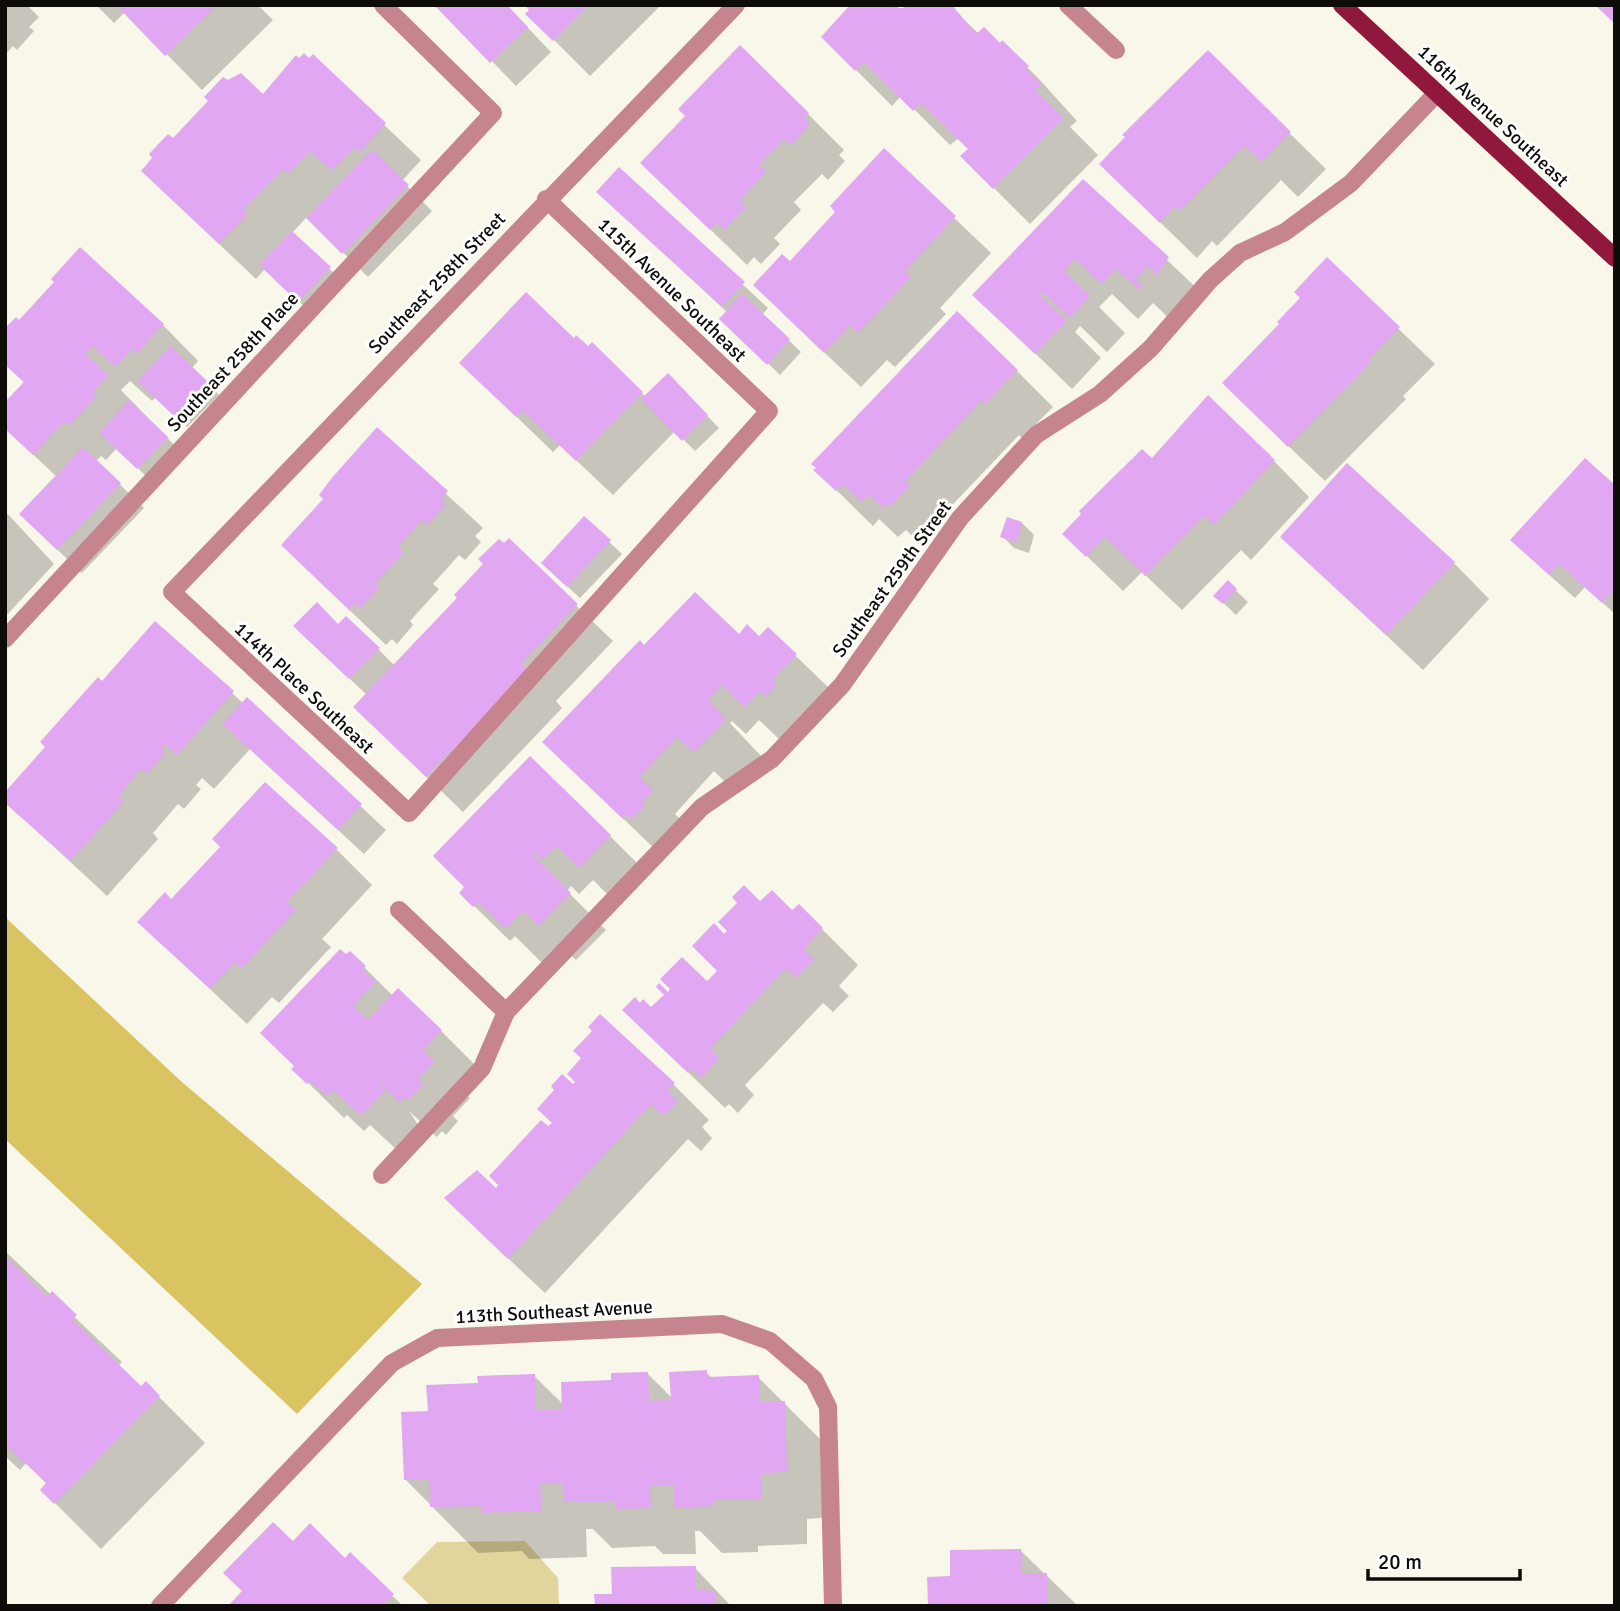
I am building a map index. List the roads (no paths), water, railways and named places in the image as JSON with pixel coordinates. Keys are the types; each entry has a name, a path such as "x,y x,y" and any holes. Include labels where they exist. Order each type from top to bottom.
{"main road":[{"name":"116th Avenue Southeast","path":"1342,5 1615,258"}],"street":[{"name":"Southeast 258th Place","path":"5,639 493,113 383,5"},
{"name":"Southeast 258th Street","path":"172,593 547,199 736,5"},
{"path":"1068,5 1116,50"},
{"name":"Southeast 259th Street","path":"506,1012 702,807 772,759 842,685 960,518 1036,435 1100,394 1151,348 1210,280 1240,253 1285,232 1351,183 1437,93"},
{"name":"115th Avenue Southeast","path":"408,813 769,411 547,199"},
{"name":"114th Place Southeast","path":"172,593 408,813"},
{"path":"382,1175 482,1068 506,1012 399,910"},
{"name":"113th Southeast Avenue","path":"160,1606 392,1363 438,1338 722,1324 769,1341 814,1379 828,1407 833,1606"}]}
